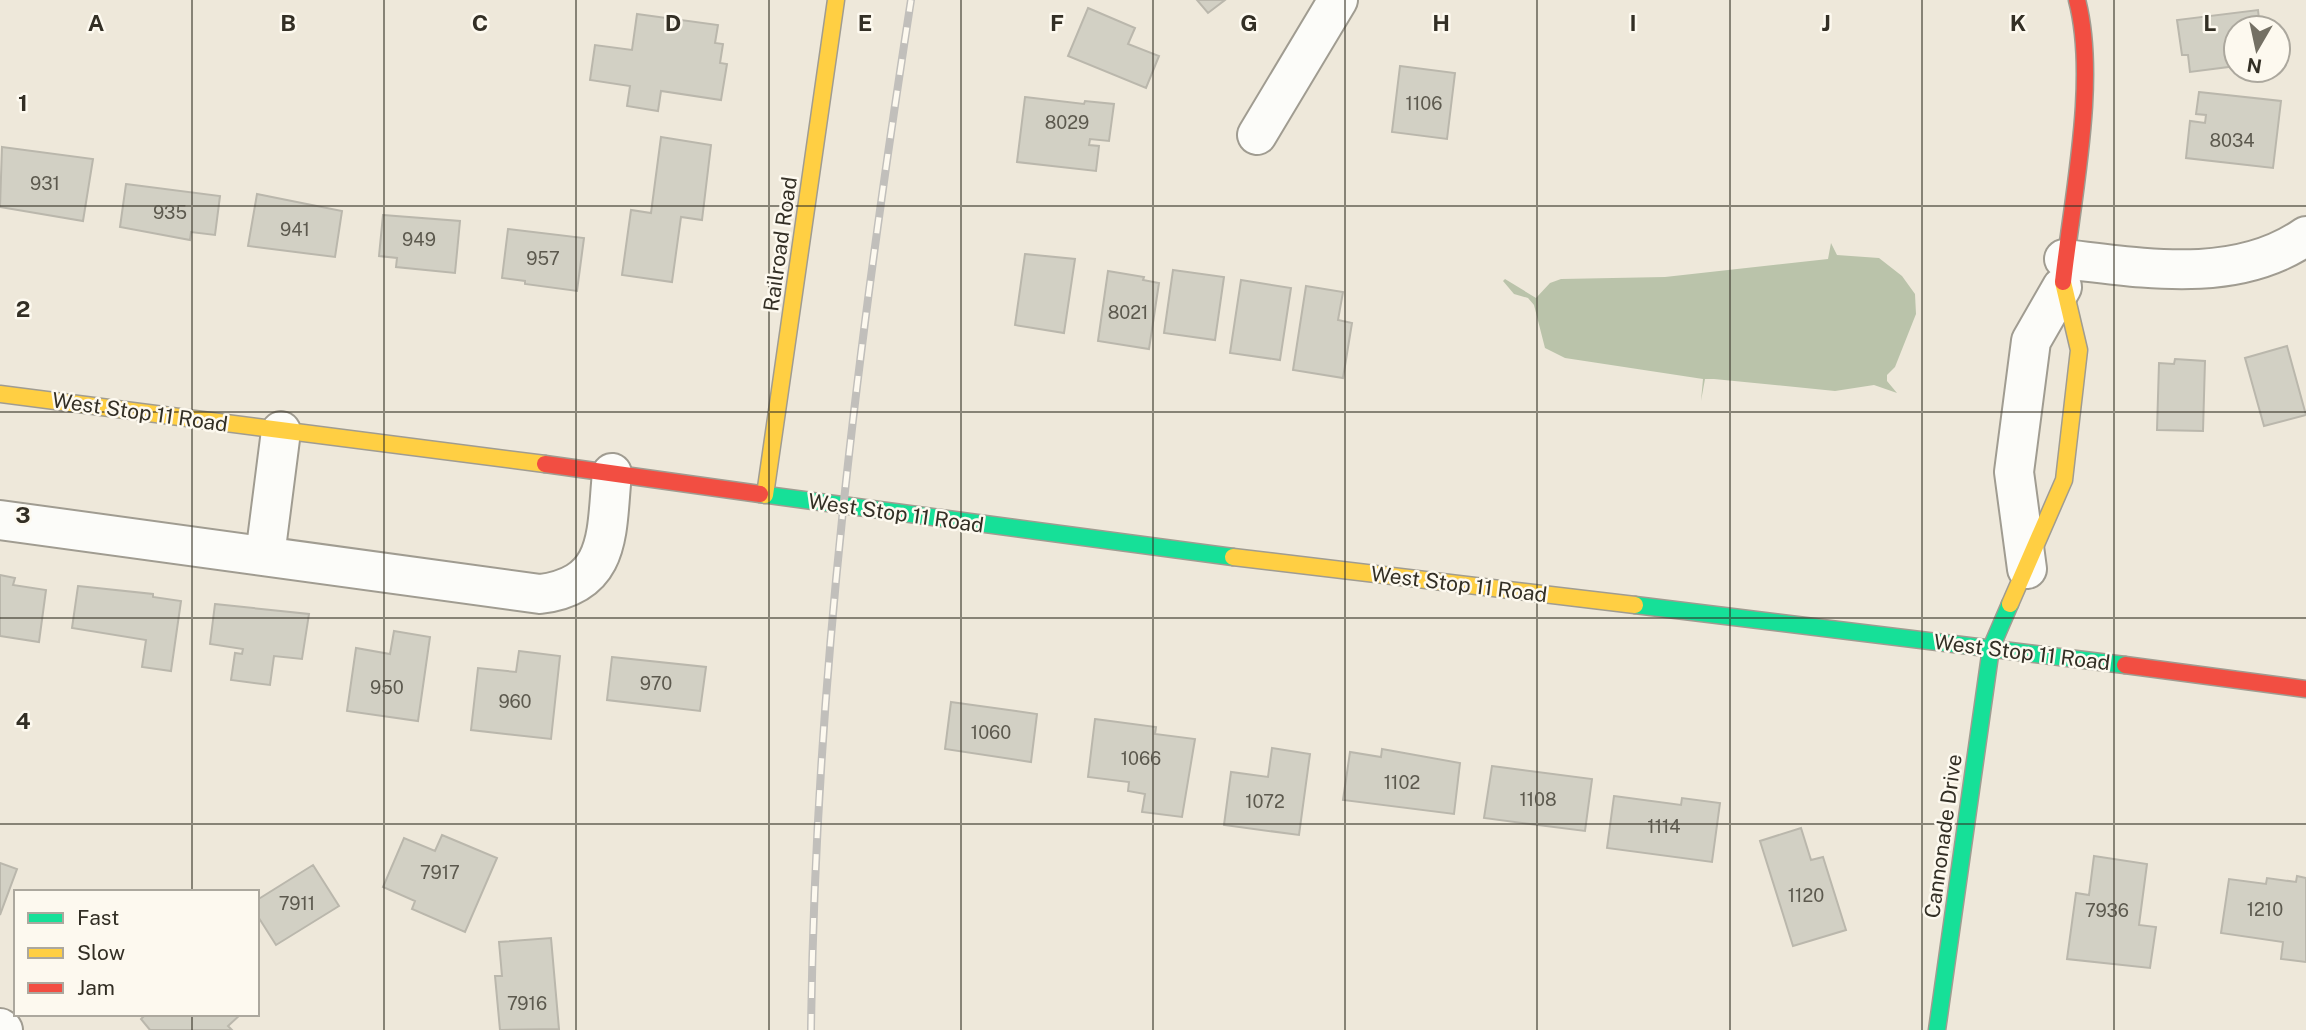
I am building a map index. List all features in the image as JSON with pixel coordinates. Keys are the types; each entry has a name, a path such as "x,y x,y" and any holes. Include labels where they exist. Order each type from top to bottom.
{"main road":[{"name":"Railroad Road","path":"765,495 836,0"},
{"path":"2063,273 2083,107 2083,23 2077,0"},
{"name":"Cannonade Drive","path":"1937,1030 1991,648 2064,480 2079,350 2063,273"},
{"name":"West Stop 11 Road","path":"0,394 612,473 1095,540 1991,648 2306,689"}],"street":[{"path":"1257,135 1338,0"},
{"path":"2027,569 2014,472 2031,341 2063,273 2170,271 2236,265 2306,236"},
{"path":"265,556 281,431"},
{"path":"0,520 540,594 560,592 590,574 601,557 612,473"}],"shaded area":[{"path":"1831,243 1837,255 1879,258 1902,276 1915,294 1916,314 1895,367 1887,375 1887,381 1897,393 1874,385 1835,391 1705,379 1701,401 1703,379 1565,358 1545,348 1534,305 1528,298 1514,294 1503,281 1505,279 1536,298 1550,283 1561,279 1665,277 1828,259"}],"building":[{"path":"1197,0 1225,0 1208,13"},
{"path":"1088,8 1135,28 1128,44 1159,56 1146,88 1068,56"},
{"path":"2258,10 2258,14 2226,14"},
{"path":"637,14 718,25 715,43 723,44 720,63 727,64 721,100 661,91 658,111 627,106 630,86 590,80 595,45 632,50"},
{"path":"2222,14 2222,68 2190,72 2188,55 2182,55 2177,20"},
{"path":"1400,66 1455,73 1447,139 1392,132"},
{"path":"2199,92 2281,101 2273,168 2186,158 2190,121 2205,123 2206,115 2196,114"},
{"path":"1025,97 1084,104 1085,101 1114,104 1109,141 1090,139 1089,145 1099,146 1096,171 1017,162"},
{"path":"661,137 711,145 702,220 681,217 672,282 622,275 631,210 651,213"},
{"path":"2,147 93,159 83,221 0,207"},
{"path":"126,184 220,196 215,235 191,232 190,240 120,227"},
{"path":"257,194 342,211 335,257 248,246"},
{"path":"383,215 460,221 455,273 396,267 397,258 379,256"},
{"path":"508,229 584,238 577,291 502,278"},
{"path":"1025,254 1075,259 1064,333 1015,325"},
{"path":"1173,270 1224,277 1215,340 1164,333"},
{"path":"1108,271 1144,277 1143,280 1159,283 1149,349 1098,341"},
{"path":"1241,280 1291,288 1280,360 1230,353"},
{"path":"1306,286 1343,292 1338,320 1352,323 1343,378 1293,370"},
{"path":"2287,346 2306,415 2264,426 2245,358"},
{"path":"2175,359 2205,361 2203,431 2157,430 2159,363 2174,364"},
{"path":"0,575 15,578 13,585 46,590 39,642 0,636"},
{"path":"78,586 153,594 153,597 181,601 171,671 142,667 146,640 72,628"},
{"path":"215,604 309,614 302,659 274,656 270,685 231,680 235,653 242,654 243,649 210,644"},
{"path":"394,631 430,637 418,721 347,711 356,648 390,654"},
{"path":"519,651 560,656 551,739 471,730 478,668 516,672"},
{"path":"612,657 706,667 700,711 607,700"},
{"path":"951,702 1037,714 1031,762 945,749"},
{"path":"1095,719 1156,727 1155,734 1195,739 1182,817 1142,812 1145,794 1128,791 1129,782 1088,777"},
{"path":"1272,748 1310,754 1299,835 1224,825 1231,772 1268,777"},
{"path":"1382,749 1460,763 1454,814 1343,800 1350,752 1381,757"},
{"path":"1492,766 1592,779 1585,831 1484,818"},
{"path":"1614,796 1681,805 1682,798 1720,803 1712,862 1607,848"},
{"path":"1801,828 1811,860 1823,857 1846,930 1793,946 1760,841"},
{"path":"442,835 497,858 465,932 412,909 415,901 383,887 404,838 435,851"},
{"path":"2094,856 2147,864 2139,925 2156,927 2150,968 2067,959 2076,893 2089,895"},
{"path":"0,863 17,869 0,915"},
{"path":"313,865 339,906 276,945 259,918 259,899"},
{"path":"2297,876 2306,878 2306,962 2281,959 2283,942 2221,933 2229,879 2266,884 2267,878 2296,882"},
{"path":"551,938 559,1029 500,1030 495,976 502,976 499,942"},
{"path":"144,1016 239,1016 228,1026 232,1030 150,1030 141,1019"}],"railway":[{"path":"811,1030 814,900 830,642 857,385 911,0"}],"traffic: fast":[{"path":"760,494 1233,557"},
{"path":"1937,1030 1991,648 2010,604"},
{"path":"1635,605 2125,665"}],"traffic: slow":[{"path":"765,495 836,0"},
{"path":"2010,604 2064,480 2079,350 2063,282"},
{"path":"0,394 545,464"},
{"path":"1233,557 1635,605"}],"traffic: jam":[{"path":"2063,282 2084,102 2083,32 2077,0"},
{"path":"545,464 760,494"},
{"path":"2125,665 2306,689"}]}
